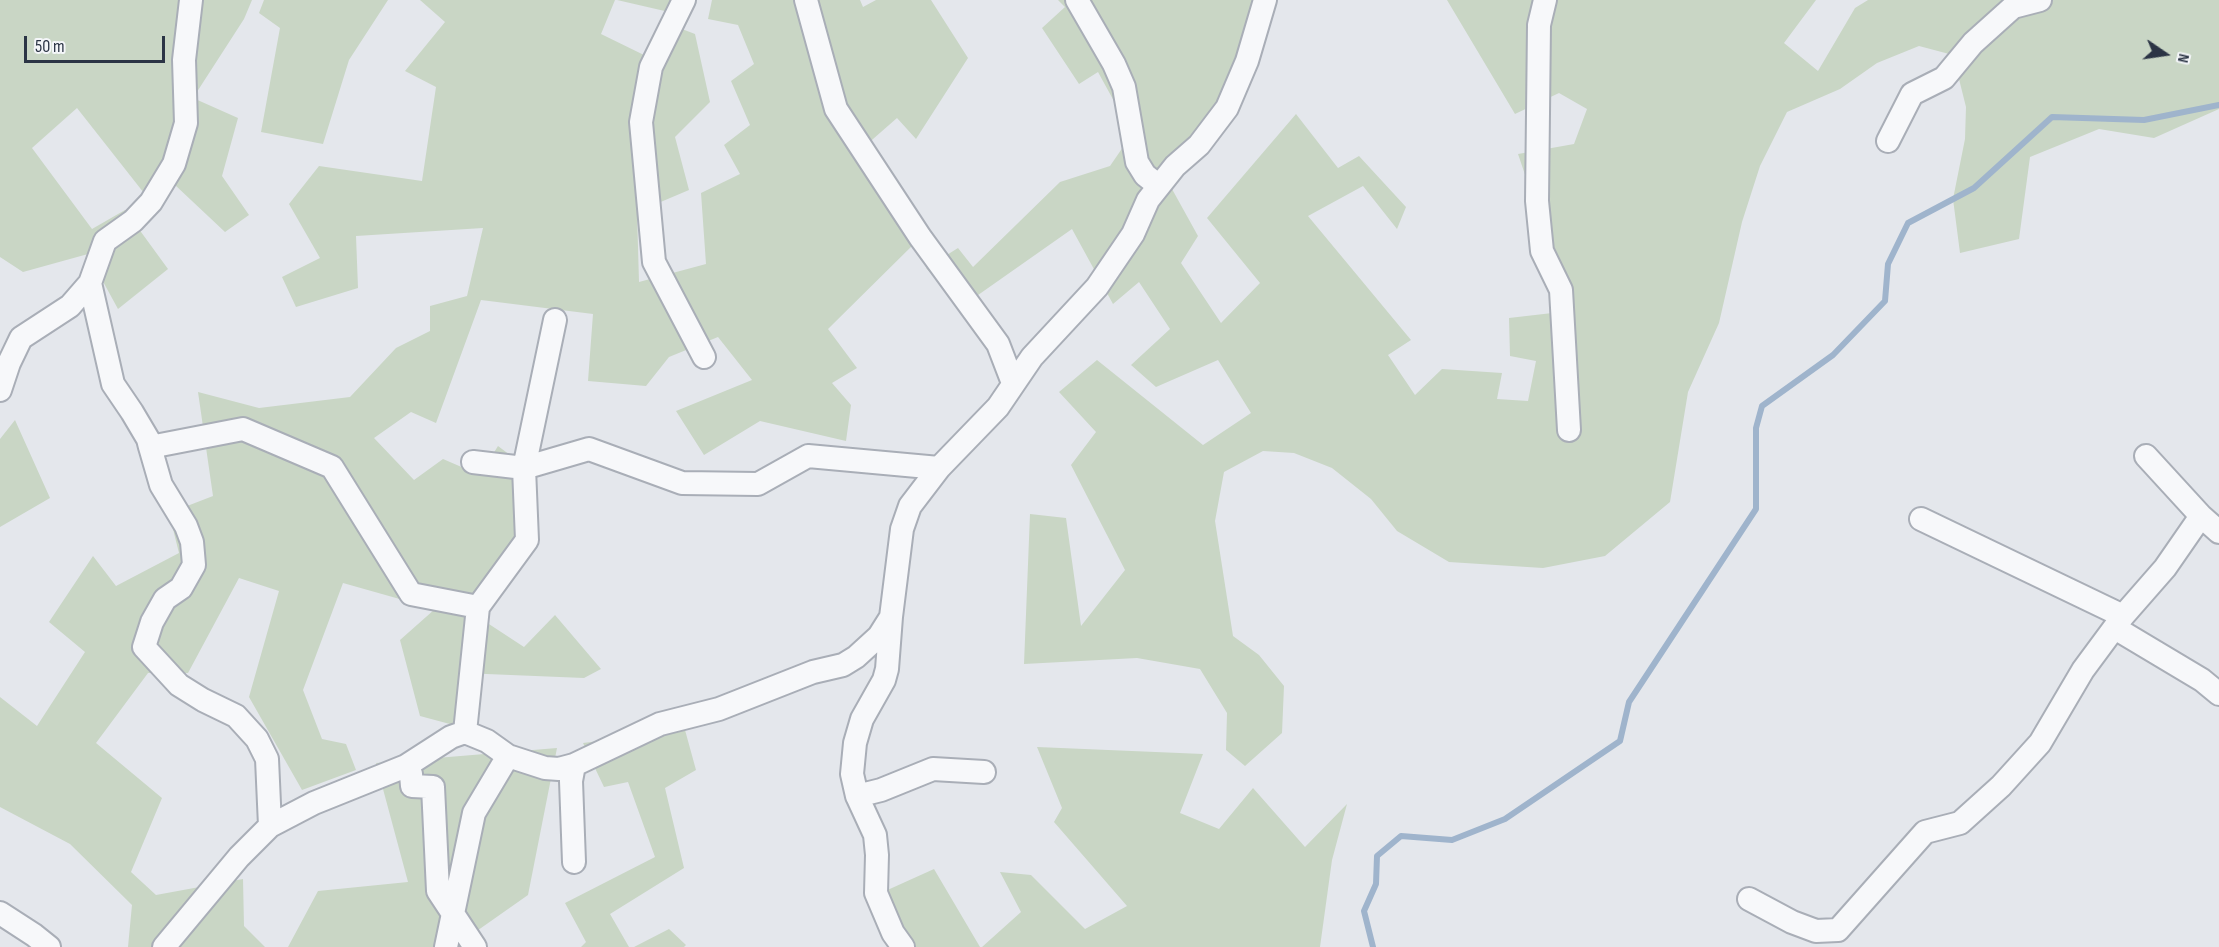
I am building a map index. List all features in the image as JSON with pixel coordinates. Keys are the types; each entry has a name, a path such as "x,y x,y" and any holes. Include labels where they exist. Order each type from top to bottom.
{"street":[{"path":"0,390 21,338 70,306 90,283 105,241 133,221 151,202 174,164 186,123 184,60 190,0"},
{"path":"684,0 651,67 641,122 654,262 704,357"},
{"path":"806,0 836,109 920,237 998,344 1013,383"},
{"path":"1077,0 1114,64 1124,87 1137,162 1144,175 1159,186"},
{"path":"903,947 893,933 876,893 875,836 857,796 852,774 855,743 862,719 885,680 902,530 910,506 939,468 998,407 1032,357 1097,287 1133,234 1148,200 1175,166 1199,145 1227,108 1247,61 1265,0"},
{"path":"1545,0 1539,25 1537,201 1542,251 1561,290 1569,430"},
{"path":"1888,141 1912,94 1944,78 1973,44 2013,7 2040,0"},
{"path":"90,283 113,384 148,439 161,485 186,526 192,542 194,565 181,588 165,599 152,622 144,647 179,685 236,716 257,739 267,759 270,826"},
{"path":"465,732 478,607 527,540 524,468 555,320"},
{"path":"150,447 243,429 332,466 411,594 478,607"},
{"path":"473,462 524,468 589,449 682,483 758,484 808,456 939,468"},
{"path":"2146,456 2200,516 2219,532"},
{"path":"1749,899 1792,922 1835,939 1925,832 1960,823 2001,786 2040,743 2083,670 2119,622 2165,568 2200,516"},
{"path":"1921,519 2119,622 2219,694"},
{"path":"164,947 239,856 270,826 314,803 406,766 451,737 465,732 487,741 508,756 545,768 559,769 574,765 660,724 719,709 813,672 843,665 856,657 879,636 891,617"},
{"path":"446,947 474,813 508,756"},
{"path":"574,765 571,781 574,862"},
{"path":"406,766 411,774 412,786 433,787 438,891 475,947"},
{"path":"857,796 881,790 933,769 984,772"},
{"path":"0,913 49,947"}],"green space":[{"path":"0,0 252,0 244,19 193,98 238,118 222,176 249,215 225,232 175,185 151,202 77,108 32,148 92,229 125,210 168,269 118,309 88,254 23,272 0,257"},
{"path":"264,0 388,0 349,60 323,144 261,132 280,28 259,13"},
{"path":"420,0 615,0 601,34 646,56 661,21 695,34 710,102 675,137 689,190 637,212 639,282 706,264 701,193 740,174 724,145 750,125 731,81 754,64 738,25 708,19 712,0 860,0 863,7 876,0 931,0 968,58 916,139 897,118 857,153 916,242 828,329 857,368 832,383 851,405 846,441 760,421 704,455 676,411 752,380 718,337 669,357 646,386 588,381 593,314 481,300 436,423 411,412 374,438 414,480 443,459 480,475 498,446 518,461 523,527 466,609 524,647 555,615 601,669 584,678 462,673 461,727 420,716 400,640 435,609 343,583 303,690 322,739 346,744 356,770 302,790 249,697 279,591 239,578 188,673 148,673 96,743 162,798 131,872 156,895 243,879 244,926 265,947 128,947 132,905 70,844 0,807 0,697 37,726 85,652 49,622 93,556 116,586 179,553 169,513 213,496 198,392 259,408 350,397 396,348 430,331 430,306 467,296 483,228 356,236 358,288 296,307 282,277 320,258 289,204 319,166 422,181 436,87 405,71 445,22"},
{"path":"617,0 673,0 669,12"},
{"path":"1058,0 1265,0 1237,106 1167,180 1198,236 1181,263 1221,323 1260,283 1207,218 1296,114 1338,168 1359,156 1406,207 1397,229 1363,186 1308,216 1411,340 1388,355 1415,395 1442,369 1502,373 1497,399 1528,401 1536,361 1510,356 1509,318 1561,312 1554,260 1518,154 1574,144 1587,109 1559,93 1515,114 1447,0 1816,0 1784,43 1818,71 1855,8 1868,0 2219,0 2219,109 2154,138 2099,129 2030,157 2019,239 1960,253 1953,199 1965,139 1966,107 1953,55 1919,46 1877,63 1840,89 1787,112 1760,166 1742,222 1719,323 1688,392 1670,502 1605,556 1543,568 1449,562 1397,531 1371,499 1332,468 1294,453 1263,451 1224,472 1215,521 1233,636 1259,655 1284,686 1282,733 1245,766 1226,750 1227,713 1200,669 1137,658 1024,664 1030,514 1066,518 1081,626 1125,570 1071,465 1096,432 1059,392 1097,360 1203,445 1251,413 1218,360 1156,387 1131,365 1170,329 1139,282 1113,304 1072,229 961,307 926,268 958,248 973,267 1060,182 1110,166 1132,134 1098,72 1079,84 1042,28 1065,7"},
{"path":"15,420 50,498 0,527 0,439"},
{"path":"685,730 696,770 665,788 684,868 610,914 629,947 581,947 586,942 565,903 655,857 628,782 604,787 583,743"},
{"path":"1037,747 1203,754 1180,813 1219,829 1253,788 1305,847 1347,804 1332,860 1320,947 982,947 1021,912 1000,872 1031,875 1085,929 1127,906 1054,822 1062,808"},
{"path":"557,748 528,895 454,947 288,947 318,891 408,882 376,763"},
{"path":"934,869 980,947 906,947 872,897"},
{"path":"669,929 686,945 684,947 634,947"}],"waterway":[{"path":"1373,947 1364,911 1376,884 1377,856 1401,836 1452,840 1505,819 1620,741 1629,702 1756,509 1756,428 1762,406 1833,355 1885,301 1888,264 1908,223 1974,188 2052,117 2144,120 2219,105"}]}
